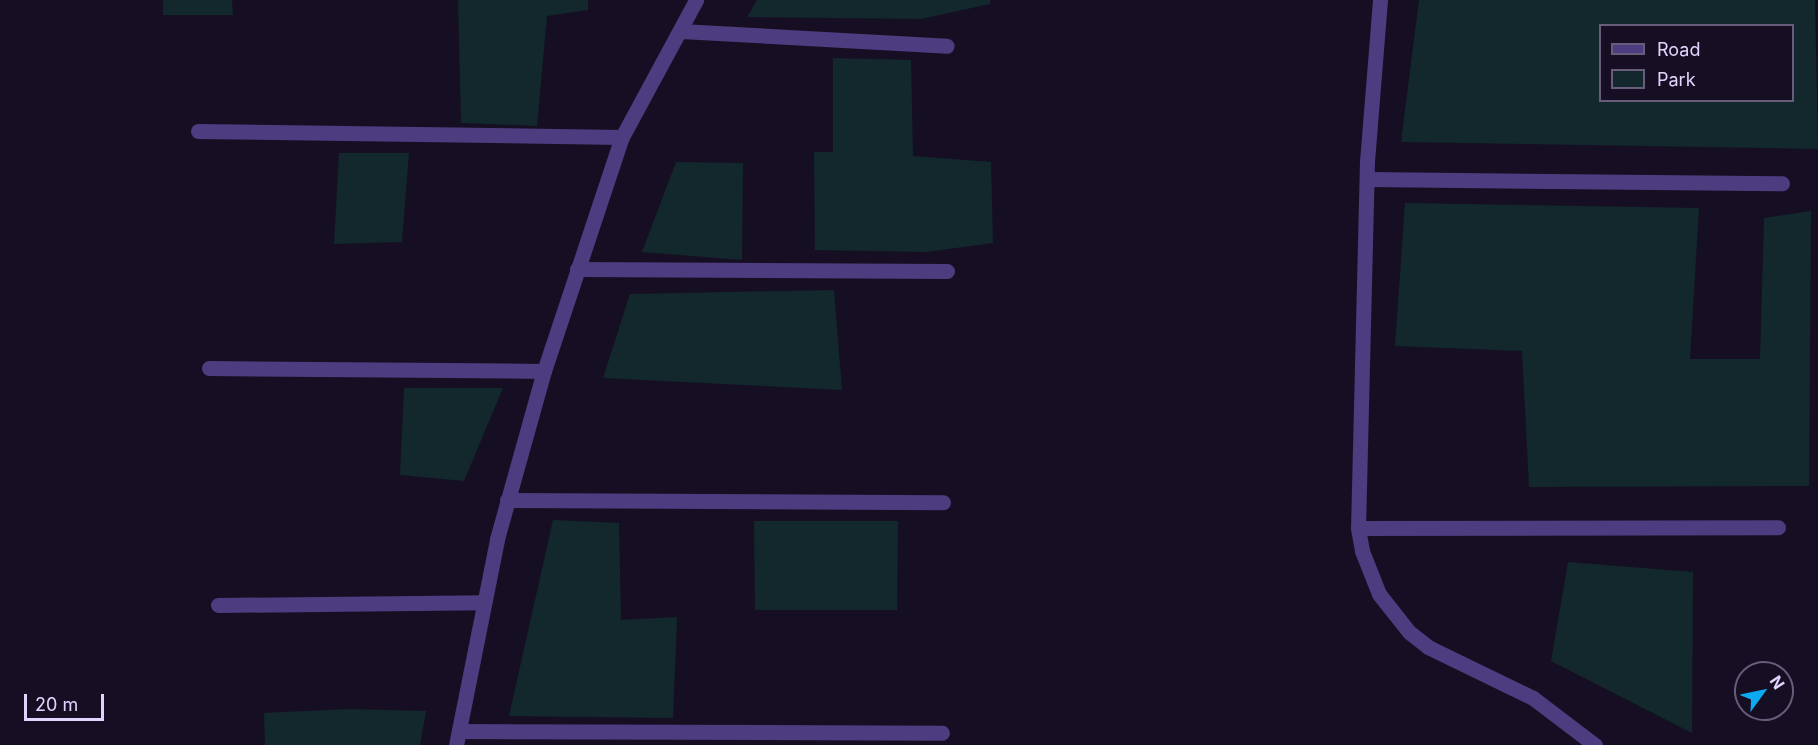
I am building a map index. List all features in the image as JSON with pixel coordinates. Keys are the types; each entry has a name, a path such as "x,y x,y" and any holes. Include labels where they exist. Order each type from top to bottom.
{"street":[{"path":"696,0 622,137 544,371 507,500 458,738 942,733"},
{"path":"1380,0 1366,179 1358,528 1365,562 1378,594 1409,632 1428,647 1533,698 1595,745"},
{"path":"681,31 947,45"},
{"path":"198,131 622,137"},
{"path":"1366,179 1782,183"},
{"path":"577,269 947,271"},
{"path":"209,368 544,371"},
{"path":"507,500 943,502"},
{"path":"1358,528 1778,526"},
{"path":"218,605 484,603"}],"green space":[{"path":"163,0 232,0 233,15 163,15"},
{"path":"458,0 588,0 588,10 547,16 537,126 461,123"},
{"path":"757,0 990,0 990,4 921,19 747,17"},
{"path":"1419,0 1815,0 1818,149 1401,142"},
{"path":"833,58 911,60 913,156 991,162 993,243 926,252 815,250 814,152 833,152"},
{"path":"339,153 409,153 402,242 334,244"},
{"path":"676,162 743,163 742,260 642,252"},
{"path":"1405,203 1699,208 1690,359 1760,359 1764,218 1811,211 1809,486 1529,487 1522,351 1395,346"},
{"path":"834,290 842,390 603,378 630,294"},
{"path":"404,388 503,388 464,481 400,475"},
{"path":"553,520 619,523 621,620 677,617 673,718 509,716"},
{"path":"754,521 898,521 897,610 755,610"},
{"path":"1568,562 1693,572 1692,733 1551,661"},
{"path":"350,709 426,711 420,745 265,745 264,713"}]}
